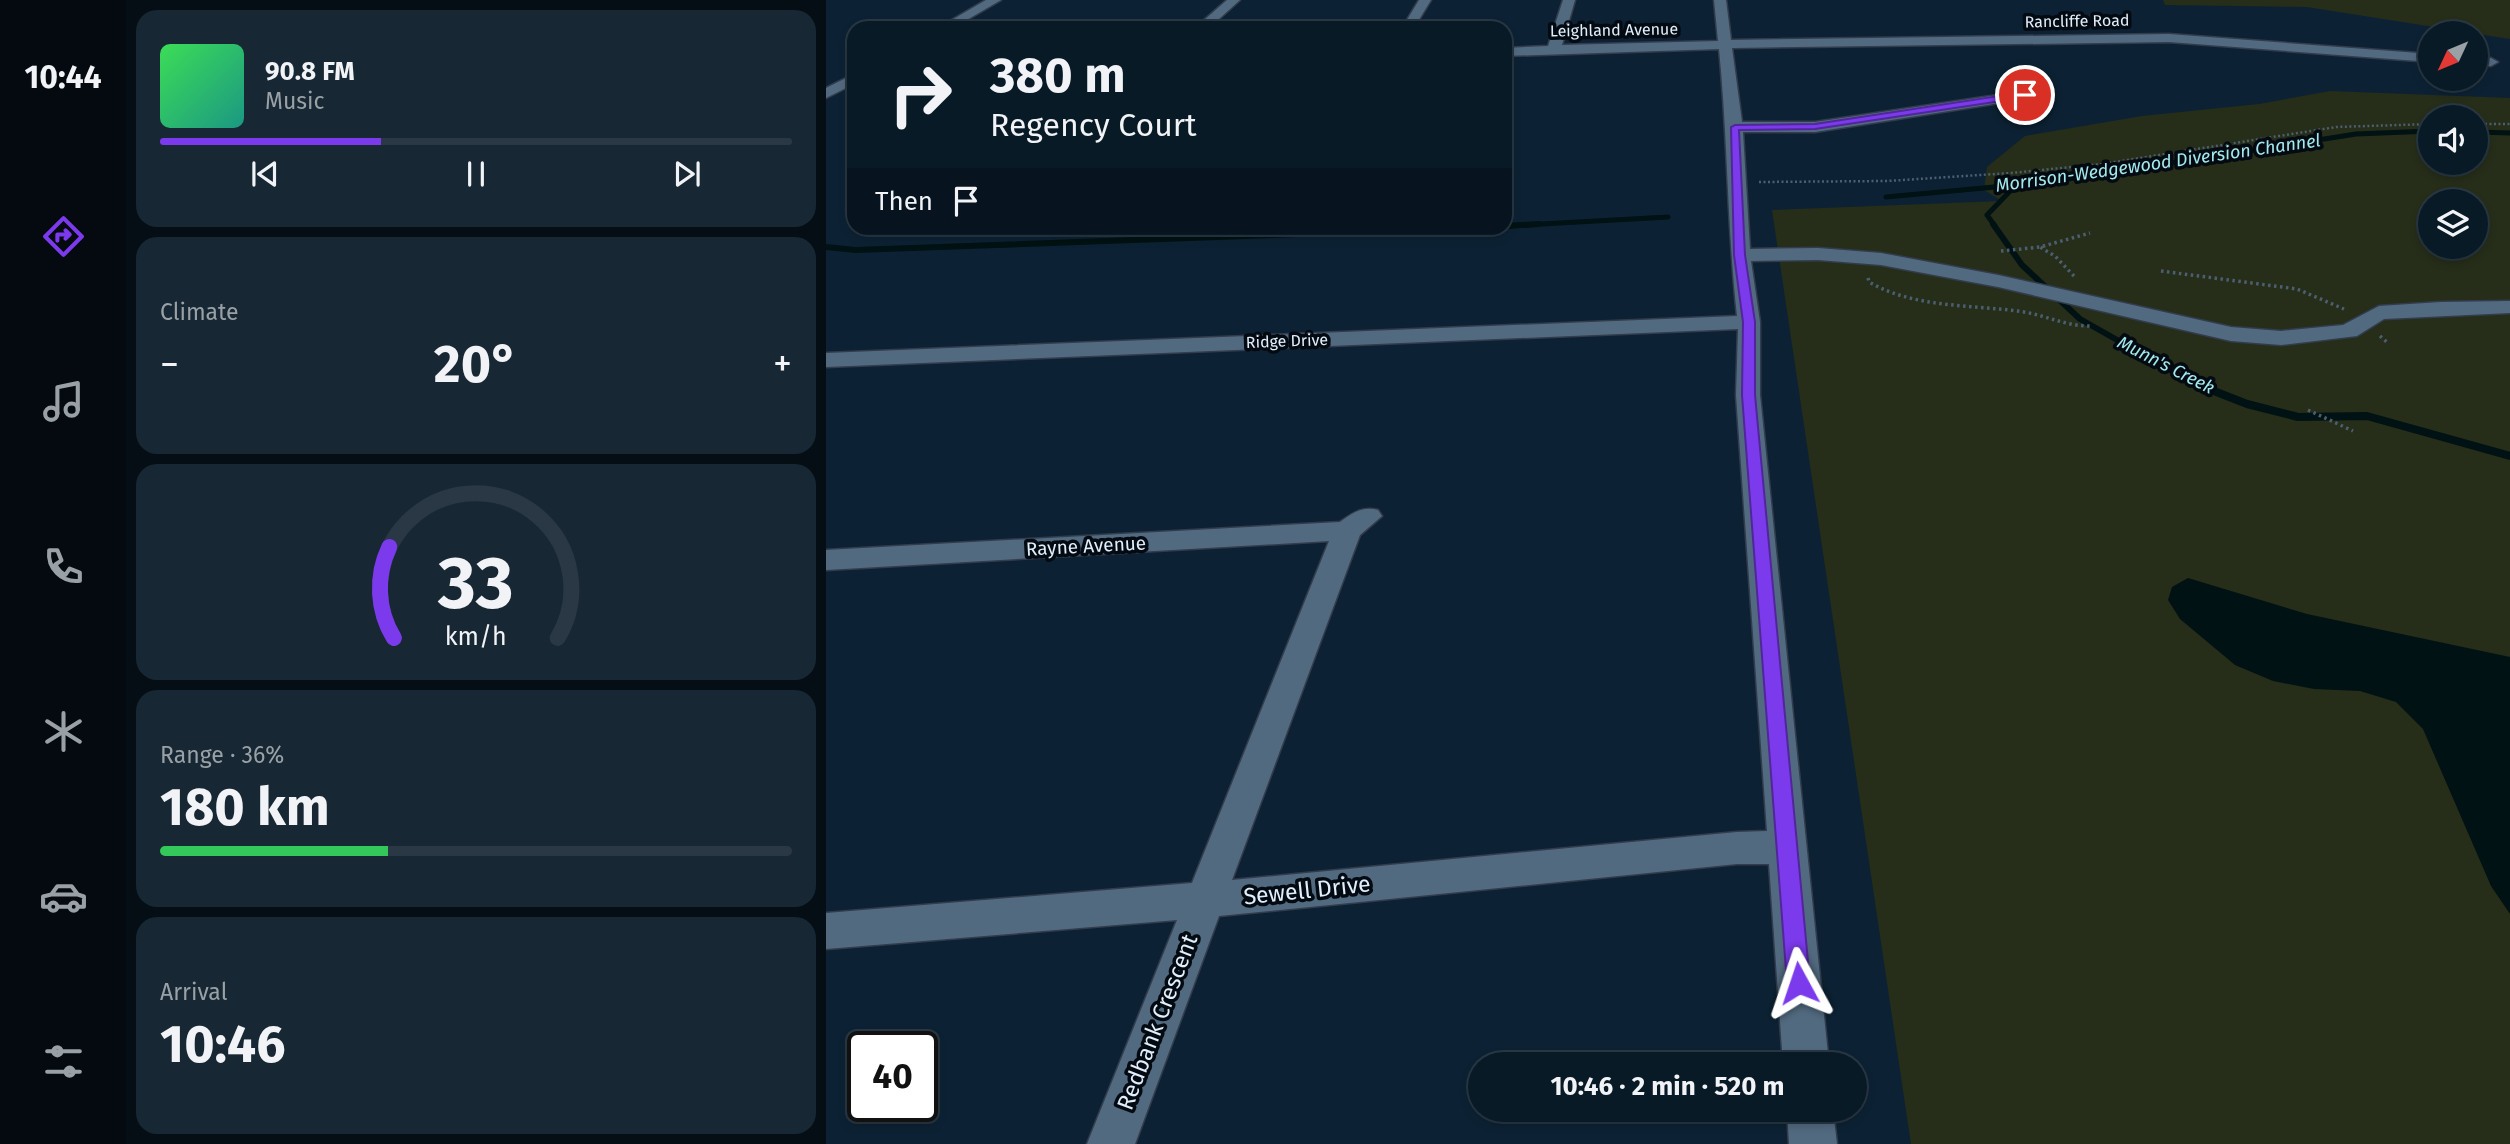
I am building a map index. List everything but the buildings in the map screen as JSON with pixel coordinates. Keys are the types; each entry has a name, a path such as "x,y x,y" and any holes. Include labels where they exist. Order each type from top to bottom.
{"street":[{"path":"957,21 995,0"},
{"path":"1209,21 1234,0"},
{"path":"1412,21 1425,0"},
{"path":"1554,49 1569,0"},
{"path":"1720,0 1723,45 1735,127 1740,255 1749,322 1748,395 1805,1052"},
{"name":"Rancliffe Road","path":"1723,45 2156,38 2418,57"},
{"name":"Leighland Avenue","path":"1512,52 1723,45"},
{"path":"826,78 847,78"},
{"path":"826,94 847,82"},
{"path":"1735,127 1815,127 2025,95"},
{"path":"1740,255 1818,254 1895,262 2036,290 2231,334 2281,338 2349,331 2379,313 2510,307"},
{"name":"Ridge Drive","path":"826,360 1749,322"},
{"name":"Rayne Avenue","path":"826,560 1358,524 1204,900"},
{"name":"Sewell Drive","path":"826,932 1204,900 1737,848 1787,847"},
{"name":"Redbank Crescent","path":"1111,1144 1204,900"},
{"path":"1811,1122 1813,1144"}],"path":[{"path":"1737,182 1888,181 2011,173 2102,164 2336,127 2418,124"},
{"path":"2488,124 2510,124"},
{"path":"2001,251 2040,247"},
{"path":"1895,262 1867,272 1868,282 1880,291 1906,298 2008,311 2020,310 2087,327"},
{"path":"2161,271 2297,289 2368,320 2374,331 2388,343"},
{"path":"2308,410 2353,431"}],"green space":[{"path":"2163,0 2510,0 2510,39 2488,36 2488,21 2418,21 2418,24 2307,7 2165,5"},
{"path":"2330,91 2510,98 2510,1144 1911,1144 1772,210 2002,201 1984,190 1987,167 2025,136 2142,116 2259,104"}],"shaded area":[{"path":"2188,578 2307,614 2510,657 2510,914 2491,886 2423,729 2396,702 2360,691 2314,689 2273,681 2235,665 2180,619 2168,600 2172,587"}],"waterway":[{"name":"Morrison-Wedgewood Diversion Channel","path":"1886,197 2049,182 2356,134 2418,132"},
{"name":"Morrison-Wedgewood Diversion Channel","path":"2488,132 2510,133"},
{"name":"Munn's Creek","path":"1995,226 1987,215 2015,186"},
{"name":"Morrison-Wedgewood Diversion Channel","path":"1512,226 1668,217"},
{"name":"Morrison-Wedgewood Diversion Channel","path":"1512,226 1539,224"},
{"name":"Munn's Creek","path":"1993,224 2022,265 2080,319 2193,383"},
{"name":"Morrison-Wedgewood Diversion Channel","path":"826,247 856,250 1271,235"},
{"name":"Munn's Creek","path":"2193,383 2247,404 2298,417 2367,416 2510,456"}],"route":[{"path":"1799,983 1748,395 1749,322 1740,255 1735,127 1815,127 2025,95"}]}
